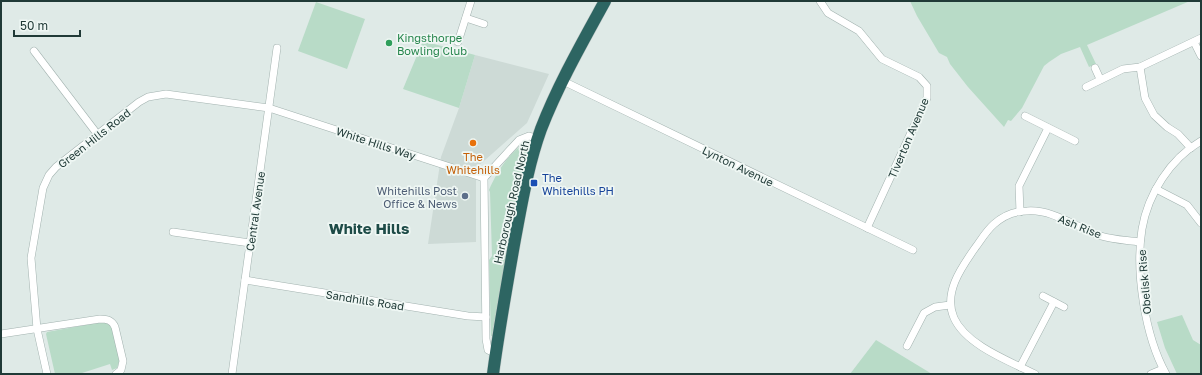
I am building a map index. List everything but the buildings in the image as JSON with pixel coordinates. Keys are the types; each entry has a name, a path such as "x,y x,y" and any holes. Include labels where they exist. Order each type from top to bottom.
{"highway":[{"name":"Harborough Road North","path":"492,374 519,216 530,166 538,139 563,81 604,1"}],"street":[{"path":"458,42 471,1"},
{"name":"Tiverton Avenue","path":"820,1 828,13 858,31 882,59 919,77 927,86 927,98 867,228"},
{"path":"466,18 484,24"},
{"path":"1086,87 1123,69 1140,67 1198,40 1201,56"},
{"name":"Central Avenue","path":"232,374 277,48"},
{"path":"34,51 98,134"},
{"path":"1140,67 1145,98 1154,115 1178,134 1191,148"},
{"path":"1095,68 1100,79"},
{"name":"Lynton Avenue","path":"563,81 913,250"},
{"name":"Green Hills Road","path":"47,374 37,329 31,258 43,188 49,175 56,167 139,102 148,97 166,94 269,108"},
{"name":"White Hills Way","path":"269,108 484,178"},
{"path":"1025,116 1076,141"},
{"path":"1020,212 1019,186 1048,128"},
{"path":"495,353 487,348 484,178 519,140 529,136 538,139"},
{"name":"Obelisk Rise","path":"1165,372 1152,341 1145,312 1141,279 1140,242 1145,218 1156,189 1172,165 1201,141"},
{"path":"1156,189 1187,205 1201,223"},
{"name":"Ash Rise","path":"950,305 953,288 959,272 986,232 1003,217 1020,212 1044,212 1109,238 1140,242"},
{"path":"173,232 250,242"},
{"name":"Sandhills Road","path":"245,280 439,312 486,317"},
{"path":"1043,296 1064,307"},
{"path":"1020,367 1054,302"},
{"path":"906,346 924,313 935,307 950,305 954,318 963,332 975,343 1034,374"},
{"path":"1,334 100,319 110,321 115,327 123,361 122,370 116,374"},
{"path":"1152,374 1165,372"}],"shaded area":[{"path":"475,55 549,74 527,123 476,168 476,242 428,244 441,157 459,108"}],"green space":[{"path":"910,1 1190,1 1087,45 1096,64 1089,67 1080,47 1061,54 1049,62 1044,66 1022,108 1011,121 1008,120 1004,127 968,87 950,64 947,57 939,53"},
{"path":"316,2 365,19 347,69 298,51"},
{"path":"423,41 475,55 459,108 403,89"},
{"path":"526,144 527,151 491,336 489,260 492,256 489,190 503,164 513,152"},
{"path":"1182,315 1193,340 1201,345 1201,374 1177,374 1165,348 1157,322"},
{"path":"105,322 112,327 120,359 117,368 112,370 110,364 82,374 55,374 46,334 47,332"},
{"path":"876,340 932,374 850,374"}],"place":[{"name":"Kingsthorpe Bowling Club","path":"389,43"},
{"name":"The Whitehills","path":"473,143"},
{"name":"The Whitehills PH","path":"534,183"},
{"name":"Whitehills Post Office & News","path":"465,196"}],"district":[{"name":"White Hills","path":"369,228"}]}
